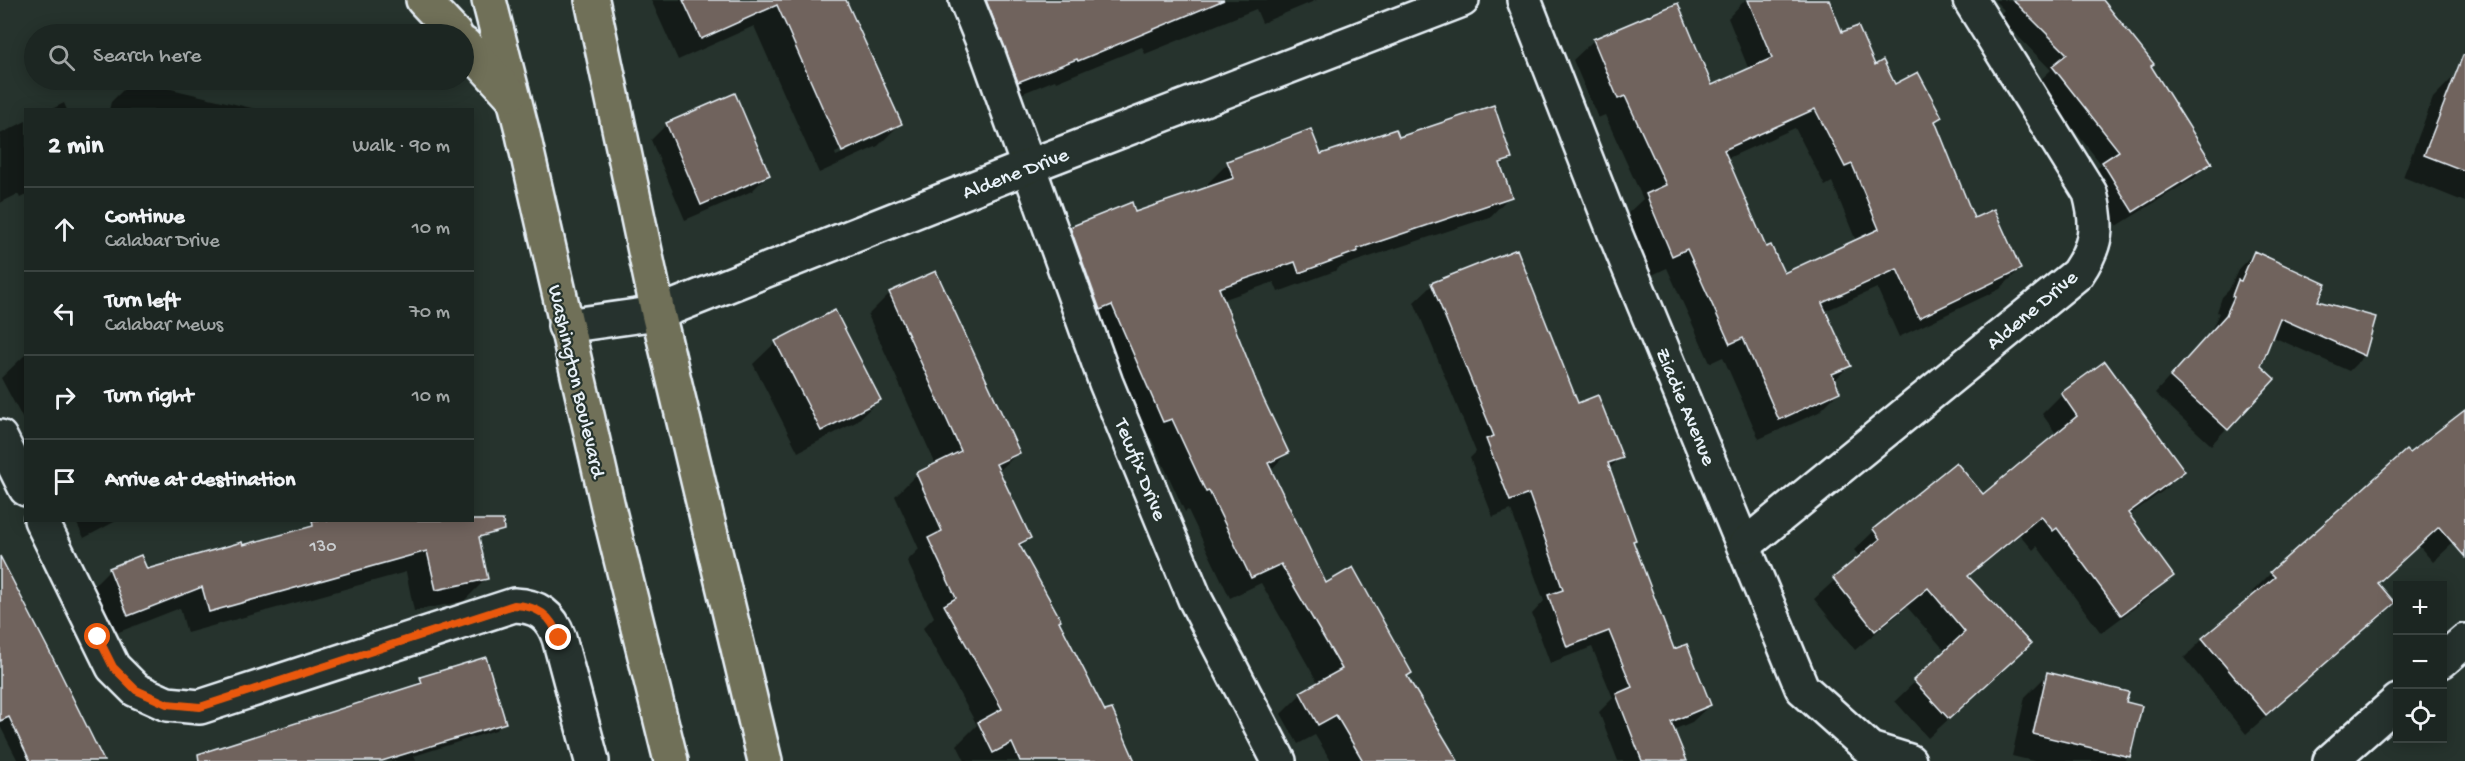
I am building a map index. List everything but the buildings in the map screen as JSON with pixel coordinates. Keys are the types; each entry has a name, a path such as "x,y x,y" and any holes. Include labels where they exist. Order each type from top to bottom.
{"highway":[{"path":"423,0 446,24"},
{"name":"Washington Boulevard","path":"489,0 511,95 522,130 565,326 670,761"},
{"path":"592,0 658,314 765,761"},
{"path":"474,55 511,95"}],"street":[{"name":"Tewfix Drive","path":"966,0 988,54 1106,383 1195,599 1279,761"},
{"name":"Aldene Drive","path":"565,326 658,314 1027,167 1462,0"},
{"name":"Ziadie Avenue","path":"1524,0 1614,231 1802,688 1870,749 1909,761"},
{"name":"Aldene Drive","path":"1745,545 2077,274 2089,256 2096,236 2096,214 2090,193 1970,0"},
{"path":"0,437 24,485"},
{"path":"42,522 113,667 136,690 167,704 200,707 514,605 528,606 542,611 554,624 559,638 591,761"},
{"path":"2447,657 2465,641"},
{"path":"2330,761 2393,705"}],"route":[{"path":"98,637 113,667 136,690 167,704 200,707 514,605 528,606 542,611 554,624 559,638"}]}
